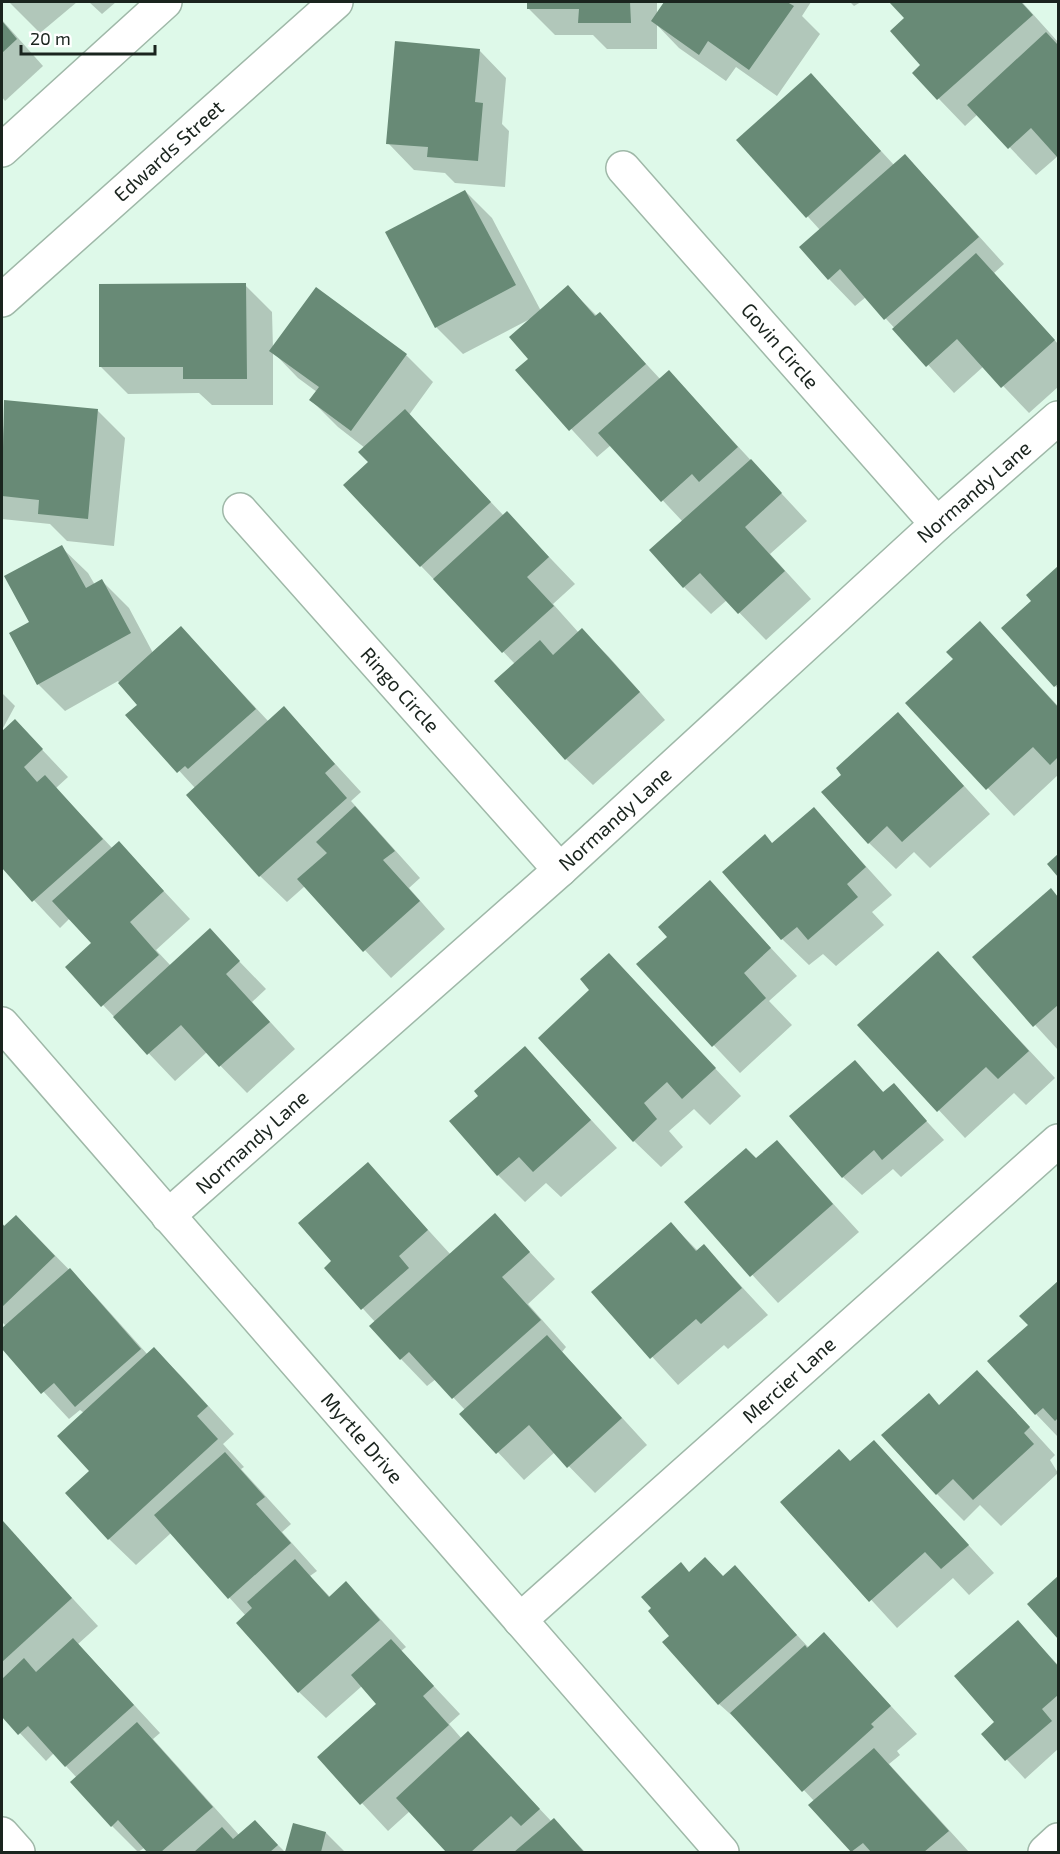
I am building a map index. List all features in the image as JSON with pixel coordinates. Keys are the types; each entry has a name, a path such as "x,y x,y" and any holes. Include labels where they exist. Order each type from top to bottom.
{"street":[{"path":"2,150 165,2"},
{"name":"Edwards Street","path":"2,300 336,2"},
{"name":"Govin Circle","path":"623,168 937,524"},
{"name":"Normandy Lane","path":"168,1216 560,870 937,524 1059,418"},
{"name":"Ringo Circle","path":"240,510 560,870"},
{"name":"Myrtle Drive","path":"2,1024 722,1852"},
{"name":"Mercier Lane","path":"520,1620 1059,1141"},
{"path":"2,1834 18,1852"},
{"path":"1045,1852 1059,1840"}],"building":[{"path":"527,2 630,2 631,23 578,23 579,9 527,9"},
{"path":"664,2 787,2 794,6 749,70 708,41 699,55 651,21"},
{"path":"889,2 1021,2 1033,15 937,100 912,73 920,65 890,31 904,18"},
{"path":"2,21 17,39 2,53"},
{"path":"1046,32 1058,45 1058,158 1031,128 1008,149 967,105"},
{"path":"395,41 480,49 475,102 483,103 478,161 427,157 428,147 386,144"},
{"path":"811,73 881,151 806,218 736,140"},
{"path":"905,154 979,237 884,320 840,269 828,280 799,247"},
{"path":"465,190 516,285 435,328 385,232"},
{"path":"976,253 1055,340 1001,388 957,339 926,367 892,329"},
{"path":"246,283 247,379 183,379 183,367 99,367 99,284"},
{"path":"568,285 595,316 600,312 646,364 569,431 515,370 528,359 509,337"},
{"path":"316,287 407,354 351,431 309,400 319,387 269,351"},
{"path":"669,370 738,447 699,482 692,474 661,502 598,433"},
{"path":"4,400 98,409 88,519 38,514 39,500 2,496"},
{"path":"405,409 491,502 420,567 343,485 368,462 358,452"},
{"path":"751,459 782,493 745,527 785,571 738,614 700,573 683,588 649,550"},
{"path":"507,511 549,557 527,577 554,606 502,653 433,579"},
{"path":"62,545 86,588 102,579 131,633 37,685 9,633 29,622 4,576"},
{"path":"1058,566 1058,684 1054,687 1001,628 1031,601 1026,595"},
{"path":"980,621 1058,707 1058,757 1050,765 1033,747 986,790 905,703 953,659 946,652"},
{"path":"181,626 256,709 188,769 185,766 177,773 125,715 137,705 118,683"},
{"path":"582,628 640,692 565,760 494,681 540,640 553,655"},
{"path":"284,706 335,764 325,773 347,798 259,877 186,795"},
{"path":"898,712 964,786 902,842 887,826 868,844 821,792 841,775 836,768"},
{"path":"15,719 43,749 24,767 37,782 45,775 103,839 32,902 2,868 2,731"},
{"path":"355,806 395,851 383,860 420,901 363,952 297,879 327,853 316,842"},
{"path":"814,807 866,867 847,884 858,897 808,940 797,927 781,940 722,872 765,834 772,843"},
{"path":"119,841 164,891 130,922 159,955 101,1007 65,967 91,943 52,901"},
{"path":"1058,854 1058,877 1047,864"},
{"path":"710,880 771,948 744,973 766,998 712,1047 636,964 667,937 658,927"},
{"path":"1051,888 1058,897 1058,1005 1033,1027 972,957"},
{"path":"210,928 240,961 226,974 270,1022 219,1067 181,1025 147,1055 113,1017"},
{"path":"938,951 1029,1051 998,1079 986,1067 937,1112 857,1025"},
{"path":"609,953 716,1068 682,1099 667,1082 644,1103 657,1119 633,1142 538,1038 589,990 580,979"},
{"path":"525,1046 591,1120 533,1172 519,1157 497,1176 449,1121 478,1096 474,1091"},
{"path":"855,1060 883,1092 894,1083 927,1121 882,1160 874,1150 842,1178 789,1116"},
{"path":"777,1140 833,1204 750,1277 684,1202 746,1148 756,1158"},
{"path":"368,1162 428,1230 399,1256 409,1268 361,1310 324,1268 331,1261 298,1223"},
{"path":"495,1213 530,1252 502,1277 541,1320 452,1399 409,1352 400,1360 369,1326"},
{"path":"16,1215 55,1256 2,1307 2,1223 4,1226"},
{"path":"671,1222 696,1251 704,1244 742,1288 701,1324 696,1319 650,1359 591,1292"},
{"path":"70,1268 141,1349 75,1407 54,1383 41,1394 2,1349 2,1328"},
{"path":"1058,1281 1058,1418 1055,1421 1043,1408 1035,1415 987,1361 1028,1325 1019,1316"},
{"path":"547,1335 622,1418 567,1468 529,1425 496,1454 459,1414"},
{"path":"154,1347 208,1406 197,1416 218,1439 108,1540 65,1493 89,1471 57,1436"},
{"path":"977,1370 1030,1427 1024,1433 1034,1444 973,1500 953,1479 936,1495 881,1435 929,1393 939,1405"},
{"path":"874,1440 969,1545 941,1569 925,1552 869,1602 780,1502 839,1449 850,1461"},
{"path":"225,1452 265,1497 256,1504 291,1543 228,1599 154,1515"},
{"path":"2,1522 72,1598 2,1662"},
{"path":"705,1557 723,1576 735,1565 797,1635 718,1705 662,1642 669,1636 648,1611 651,1608 641,1597 681,1562 689,1572"},
{"path":"295,1559 329,1597 346,1581 380,1620 298,1693 236,1623 252,1608 247,1602"},
{"path":"1058,1576 1058,1639 1027,1604"},
{"path":"1018,1620 1058,1666 1058,1695 1042,1709 1052,1721 1005,1761 981,1734 994,1722 954,1676"},
{"path":"824,1632 891,1706 871,1724 874,1727 802,1792 730,1713 805,1645 807,1648"},
{"path":"73,1638 134,1705 65,1767 28,1726 18,1735 2,1717 2,1679 24,1658 36,1672"},
{"path":"391,1639 434,1686 423,1696 449,1725 360,1805 317,1757 376,1704 351,1675"},
{"path":"137,1722 213,1807 161,1852 147,1852 118,1820 111,1827 70,1782"},
{"path":"468,1731 540,1809 521,1826 511,1816 471,1852 446,1852 396,1798"},
{"path":"874,1748 949,1831 924,1852 871,1852 863,1843 851,1852 808,1805"},
{"path":"554,1818 584,1852 514,1852"},
{"path":"255,1820 278,1845 270,1852 194,1852 222,1827 233,1839"},
{"path":"293,1823 326,1832 321,1852 285,1852"}]}
